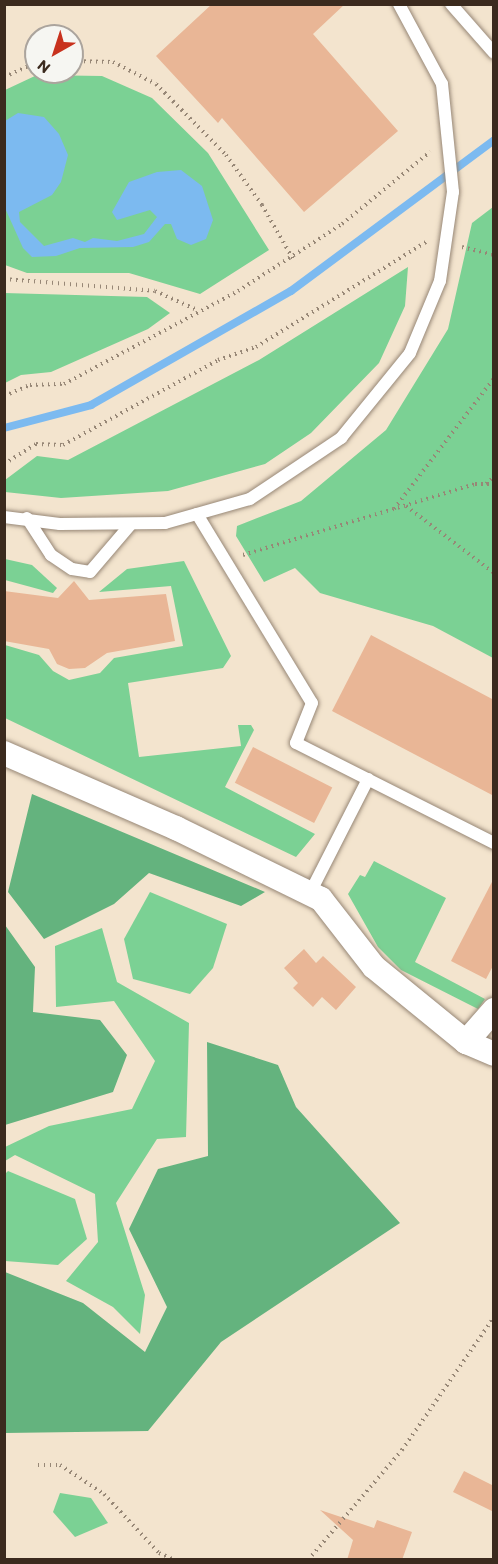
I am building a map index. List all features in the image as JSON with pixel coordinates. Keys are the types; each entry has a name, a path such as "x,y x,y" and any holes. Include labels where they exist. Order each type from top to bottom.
{"street":[{"path":"4,753 176,828 321,899 374,968 466,1042 494,1054"},
{"path":"466,1042 494,1010"}],"lane":[{"path":"4,517 27,518 60,524 165,523 250,499 341,438 410,353 440,281 453,192 442,84 399,4"},
{"path":"451,4 494,53"},
{"path":"197,514 312,703 296,743 494,843"},
{"path":"27,518 51,555 72,568 90,572 131,524"},
{"path":"310,893 368,779"}],"path":[{"path":"84,61 113,62 156,84 226,155 262,205 292,259"},
{"path":"4,77 24,68"},
{"path":"4,396 30,386 64,384 292,259 447,138"},
{"path":"4,464 36,444 63,445 218,360 256,347 447,229"},
{"path":"446,243 494,255"},
{"path":"4,279 155,291 197,311"},
{"path":"393,509 494,378"},
{"path":"485,484 494,477"},
{"path":"225,560 393,509 485,484 494,484"},
{"path":"405,506 494,573"},
{"path":"308,1560 402,1450 494,1317"},
{"path":"38,1465 60,1465 104,1494 159,1553 175,1560"}],"green space":[{"path":"84,76 102,76 152,98 208,153 269,250 200,294 129,273 27,273 5,265 5,90 24,81 24,84 84,84"},
{"path":"493,207 493,658 433,626 320,593 295,568 264,582 236,536 237,526 301,501 386,430 448,329 472,223"},
{"path":"408,267 405,306 379,363 311,433 265,464 168,491 61,498 5,492 5,480 37,456 68,460 259,360"},
{"path":"4,293 147,297 170,313 148,329 51,372 21,375 5,383"},
{"path":"5,559 32,565 57,588 53,593 5,580"},
{"path":"184,561 231,656 223,668 128,683 139,757 241,746 238,725 251,725 254,730 225,787 315,834 296,857 5,718 5,645 39,655 53,671 69,680 100,673 114,658 183,646 171,586 99,592 127,569"},
{"path":"32,794 265,892 241,906 149,873 114,904 44,939 8,892"},
{"path":"374,861 446,898 415,962 485,999 478,1009 401,970 378,947 348,894 360,875 365,877"},
{"path":"150,892 227,924 213,968 190,994 133,979 124,939"},
{"path":"5,925 35,967 33,1012 100,1020 127,1055 113,1092 5,1125"},
{"path":"102,928 117,982 189,1023 186,1137 157,1139 116,1203 145,1295 140,1334 113,1307 66,1281 98,1242 95,1194 15,1155 5,1161 5,1147 49,1126 132,1109 155,1061 114,1001 56,1007 55,946"},
{"path":"207,1042 278,1065 296,1107 400,1223 221,1342 148,1431 5,1433 5,1272 83,1303 145,1352 167,1307 129,1229 158,1169 208,1156"},
{"path":"8,1171 75,1199 87,1239 58,1265 5,1261 4,1175"},
{"path":"60,1493 91,1498 108,1523 75,1537 53,1512"}],"water":[{"path":"18,113 44,117 59,134 68,155 61,182 52,195 19,212 20,222 44,246 73,238 85,242 93,238 117,241 144,234 157,217 150,210 117,220 112,212 129,182 157,172 181,170 202,186 213,220 206,239 191,245 177,239 171,224 165,224 149,242 133,247 80,248 56,256 32,257 23,248 5,208 5,121"}],"building":[{"path":"212,4 345,4 313,34 398,131 304,212 222,118 218,123 156,56"},
{"path":"74,581 89,600 166,594 175,641 107,653 85,668 69,669 57,664 49,649 4,641 4,591 58,598"},
{"path":"371,635 494,700 494,796 332,711"},
{"path":"253,747 332,787 314,823 235,783"},
{"path":"494,878 494,964 486,979 451,961"},
{"path":"304,949 316,963 323,956 356,987 336,1010 322,997 313,1007 293,988 298,983 284,968"},
{"path":"464,1471 494,1486 494,1512 453,1492"},
{"path":"320,1510 374,1528 377,1520 412,1532 402,1560 347,1560 353,1540"}],"waterway":[{"path":"4,428 91,405 291,291 494,140"}]}
